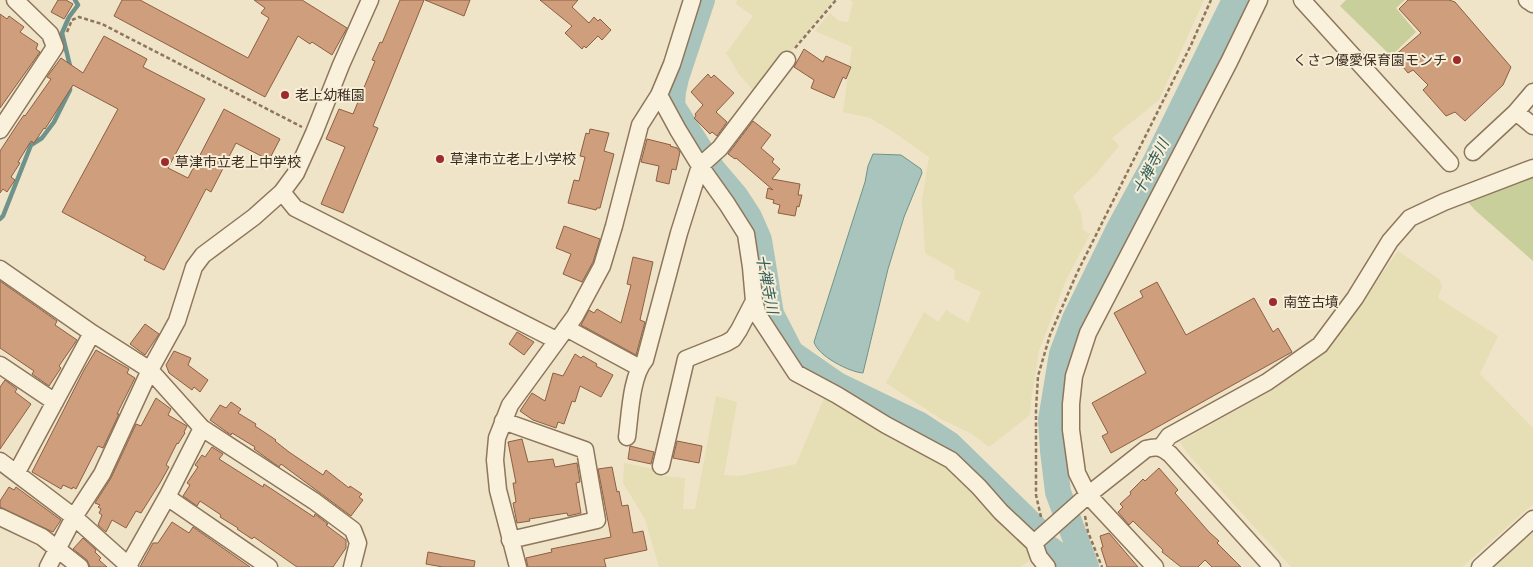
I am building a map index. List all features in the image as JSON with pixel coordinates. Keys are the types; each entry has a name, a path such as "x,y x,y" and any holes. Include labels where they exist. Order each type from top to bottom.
{"street":[{"path":"0,130 52,54 55,46 50,34 15,0"},
{"path":"48,567 74,517 102,474 150,370 177,321 194,267 203,255 254,217 282,192 296,173 370,0"},
{"path":"518,567 498,490 495,460 497,438 503,421 518,392 575,316 602,266 640,125 659,95 672,64 692,0"},
{"path":"1155,567 1082,501 1071,430 1074,376 1088,333 1229,62 1259,0"},
{"path":"1302,0 1450,163"},
{"path":"1527,0 1533,4"},
{"path":"627,437 633,392 640,368 645,360 679,233 705,162 720,148 786,60"},
{"path":"1473,152 1516,112 1533,92"},
{"path":"659,95 678,130 705,162 746,234 754,301 758,315 796,373 951,460 1001,512 1041,549 1082,501 1146,449 1161,447 1170,454 1272,567"},
{"path":"1516,112 1533,126"},
{"path":"1161,447 1169,436 1267,382 1320,345 1355,298 1390,241 1410,218 1444,202 1533,168"},
{"path":"282,192 295,208 561,334 640,368"},
{"path":"0,269 150,370 202,428 314,501 353,530 358,543 352,567"},
{"path":"661,466 686,358 726,344 733,339 754,301"},
{"path":"17,472 92,332"},
{"path":"0,365 55,402"},
{"path":"503,421 585,450 597,520 510,540"},
{"path":"0,461 74,517 129,566 202,428"},
{"path":"167,497 270,567"},
{"path":"0,517 42,537 80,567"},
{"path":"1480,567 1533,519"}],"path":[{"path":"786,60 836,0"},
{"path":"1041,549 1036,495 1036,409 1038,376 1050,335 1077,272 1192,45 1211,0"},
{"path":"53,40 65,36 72,20 78,17 102,24 314,133"},
{"path":"1082,501 1088,532 1102,567"}],"shaded area":[{"path":"737,0 834,0 757,95 739,74 726,53 753,16 736,4"},
{"path":"850,0 1204,0 1159,100 1112,138 1119,146 1095,175 1073,196 1081,213 1083,230 1090,234 1066,280 1039,351 1030,415 989,447 972,434 941,419 886,383 924,312 938,322 946,310 968,323 981,292 954,279 955,270 925,253 922,200 929,157 870,118 843,112 852,47 815,31 830,13 839,21 848,22 853,2"},
{"path":"1398,251 1439,279 1442,286 1438,298 1498,336 1480,374 1533,428 1533,504 1462,567 1291,567 1187,453 1180,442 1267,393 1312,362 1349,320"},
{"path":"716,396 737,402 724,475 739,476 796,464 825,396 946,463 1025,544 1031,554 1029,561 1020,567 659,567 645,519 623,483 624,463 663,471 663,476 685,478 683,509 695,509"},
{"path":"1533,528 1533,567 1490,567"}],"green space":[{"path":"1346,0 1405,0 1396,8 1416,32 1391,56 1340,6"},
{"path":"1533,174 1533,261 1466,200"}],"water":[{"path":"873,154 901,155 921,169 922,173 904,217 888,269 863,373 850,370 828,358 821,353 814,342"}],"building":[{"path":"58,0 66,0 73,4 64,19 51,12"},
{"path":"122,0 140,0 248,58 269,18 261,13 265,8 254,0 302,0 347,28 332,55 312,42 310,44 298,36 265,97 114,16"},
{"path":"400,0 424,0 373,126 378,128 343,213 321,204 345,147 326,139 339,109 353,114 375,61 372,60 380,42 382,43"},
{"path":"425,0 470,0 464,16"},
{"path":"540,0 578,0 572,7 589,23 594,17 598,21 600,19 611,30 602,40 598,36 586,48 584,46 582,49 565,33 572,26"},
{"path":"1408,0 1449,0 1455,2 1511,67 1503,85 1465,121 1455,112 1446,116 1423,90 1428,85 1413,70 1408,73 1394,56 1421,33 1399,9"},
{"path":"0,14 7,19 9,16 24,27 20,32 38,44 36,49 40,52 0,108"},
{"path":"104,36 147,59 143,67 205,99 168,168 188,178 224,109 280,139 269,160 236,143 211,192 206,189 164,270 144,260 146,257 62,212 118,109 73,85 45,129 34,143 31,141 18,162 20,163 11,177 15,180 7,192 3,189 0,193 0,151 51,79 47,77 61,58 83,73"},
{"path":"804,49 823,62 826,56 851,67 846,79 843,77 834,98 811,88 814,80 794,67"},
{"path":"708,74 711,78 714,75 734,93 716,112 727,122 717,136 712,132 710,134 694,118 703,105 691,92"},
{"path":"753,121 771,135 761,148 774,159 772,162 780,169 772,179 800,184 798,195 802,195 795,216 778,213 780,205 773,203 774,200 766,198 768,188 773,190 736,158 728,154"},
{"path":"590,129 609,133 604,151 614,154 600,208 596,210 568,203 574,180 579,181 585,157 580,156 586,133 589,134"},
{"path":"647,139 671,145 680,152 676,170 672,169 669,184 656,181 659,166 641,162"},
{"path":"564,226 600,239 593,262 582,282 563,274 571,254 556,248"},
{"path":"633,257 653,262 640,320 645,322 636,355 581,325 589,310 594,313 597,309 621,323 631,285 627,284"},
{"path":"0,281 57,321 55,325 77,340 59,366 61,368 49,386 32,374 34,371 0,348"},
{"path":"1157,282 1186,335 1254,298 1273,332 1278,328 1292,352 1111,453 1102,436 1108,433 1092,403 1146,373 1114,313 1143,297 1140,291"},
{"path":"145,324 159,334 145,355 130,344"},
{"path":"517,332 534,342 524,355 509,344"},
{"path":"96,350 129,369 127,373 135,378 103,448 98,446 76,489 63,485 61,489 32,472"},
{"path":"174,351 191,358 188,365 208,380 200,392 194,387 192,390 169,373 166,365"},
{"path":"575,354 581,358 583,356 613,375 601,397 580,386 575,402 572,401 564,424 558,422 556,428 533,420 520,411 532,393 545,401 553,373 563,376"},
{"path":"5,380 17,389 15,392 31,404 0,449 0,387"},
{"path":"156,398 171,409 168,415 187,426 185,433 177,443 166,465 169,467 141,513 136,511 126,528 112,520 106,532 98,525 102,515 99,513 101,509 98,507 100,505 95,503 111,478 136,424 141,426"},
{"path":"231,402 241,409 238,413 256,424 255,426 276,440 289,452 323,475 326,470 349,488 350,486 362,494 359,497 363,500 351,516 281,464 279,467 254,449 255,447 232,433 231,435 210,420 220,405 226,408"},
{"path":"522,439 528,462 553,459 555,467 577,463 580,482 576,483 581,513 568,516 567,513 529,519 530,521 517,523 513,503 516,502 513,483 516,483 508,442"},
{"path":"677,441 702,446 699,463 673,458"},
{"path":"630,446 654,452 651,464 628,459"},
{"path":"212,447 223,454 219,459 263,487 264,484 314,517 315,514 346,540 346,548 333,567 297,567 254,537 252,539 237,529 220,517 221,515 200,501 197,506 183,496 190,485 187,483 198,467 195,465 202,455 205,457"},
{"path":"612,467 622,506 628,505 633,533 643,531 647,550 604,559 606,567 528,567 526,558 552,552 551,549 611,537 598,469"},
{"path":"1159,468 1178,490 1175,493 1219,541 1217,543 1241,567 1212,567 1205,560 1198,567 1181,567 1162,552 1163,550 1133,521 1129,525 1118,512 1123,507 1120,504 1131,494 1130,492 1143,479 1145,481"},
{"path":"9,487 14,490 16,487 61,520 53,532 0,507 0,501"},
{"path":"172,522 189,533 193,527 250,567 140,567 153,543 158,543"},
{"path":"1109,533 1138,567 1107,567 1101,548 1103,547 1100,536"},
{"path":"83,538 96,550 95,552 101,558 99,560 107,567 90,567 87,560 73,549"},
{"path":"428,552 475,561 474,567 443,567 426,564"}],"waterway":[{"path":"71,70 62,33 69,17 78,5 75,0"},
{"name":"十禅寺川","path":"702,0 676,78 672,106 713,170 736,197 749,217 759,240 771,314 791,353 837,385 920,425 949,444 1034,527"},
{"name":"十禅寺川","path":"1086,567 1058,492 1053,451 1051,420 1062,354 1075,319 1119,229 1155,163 1235,0"},
{"path":"0,219 3,216 31,145 42,138 54,122 70,90 70,85"},
{"name":"十禅寺川","path":"1050,549 1072,567"}],"place":[{"name":"くさつ優愛保育園モンチ","path":"1457,60"},
{"name":"老上幼稚園","path":"285,95"},
{"name":"草津市立老上小学校","path":"440,159"},
{"name":"草津市立老上中学校","path":"165,162"},
{"name":"南笠古墳","path":"1273,302"}]}
